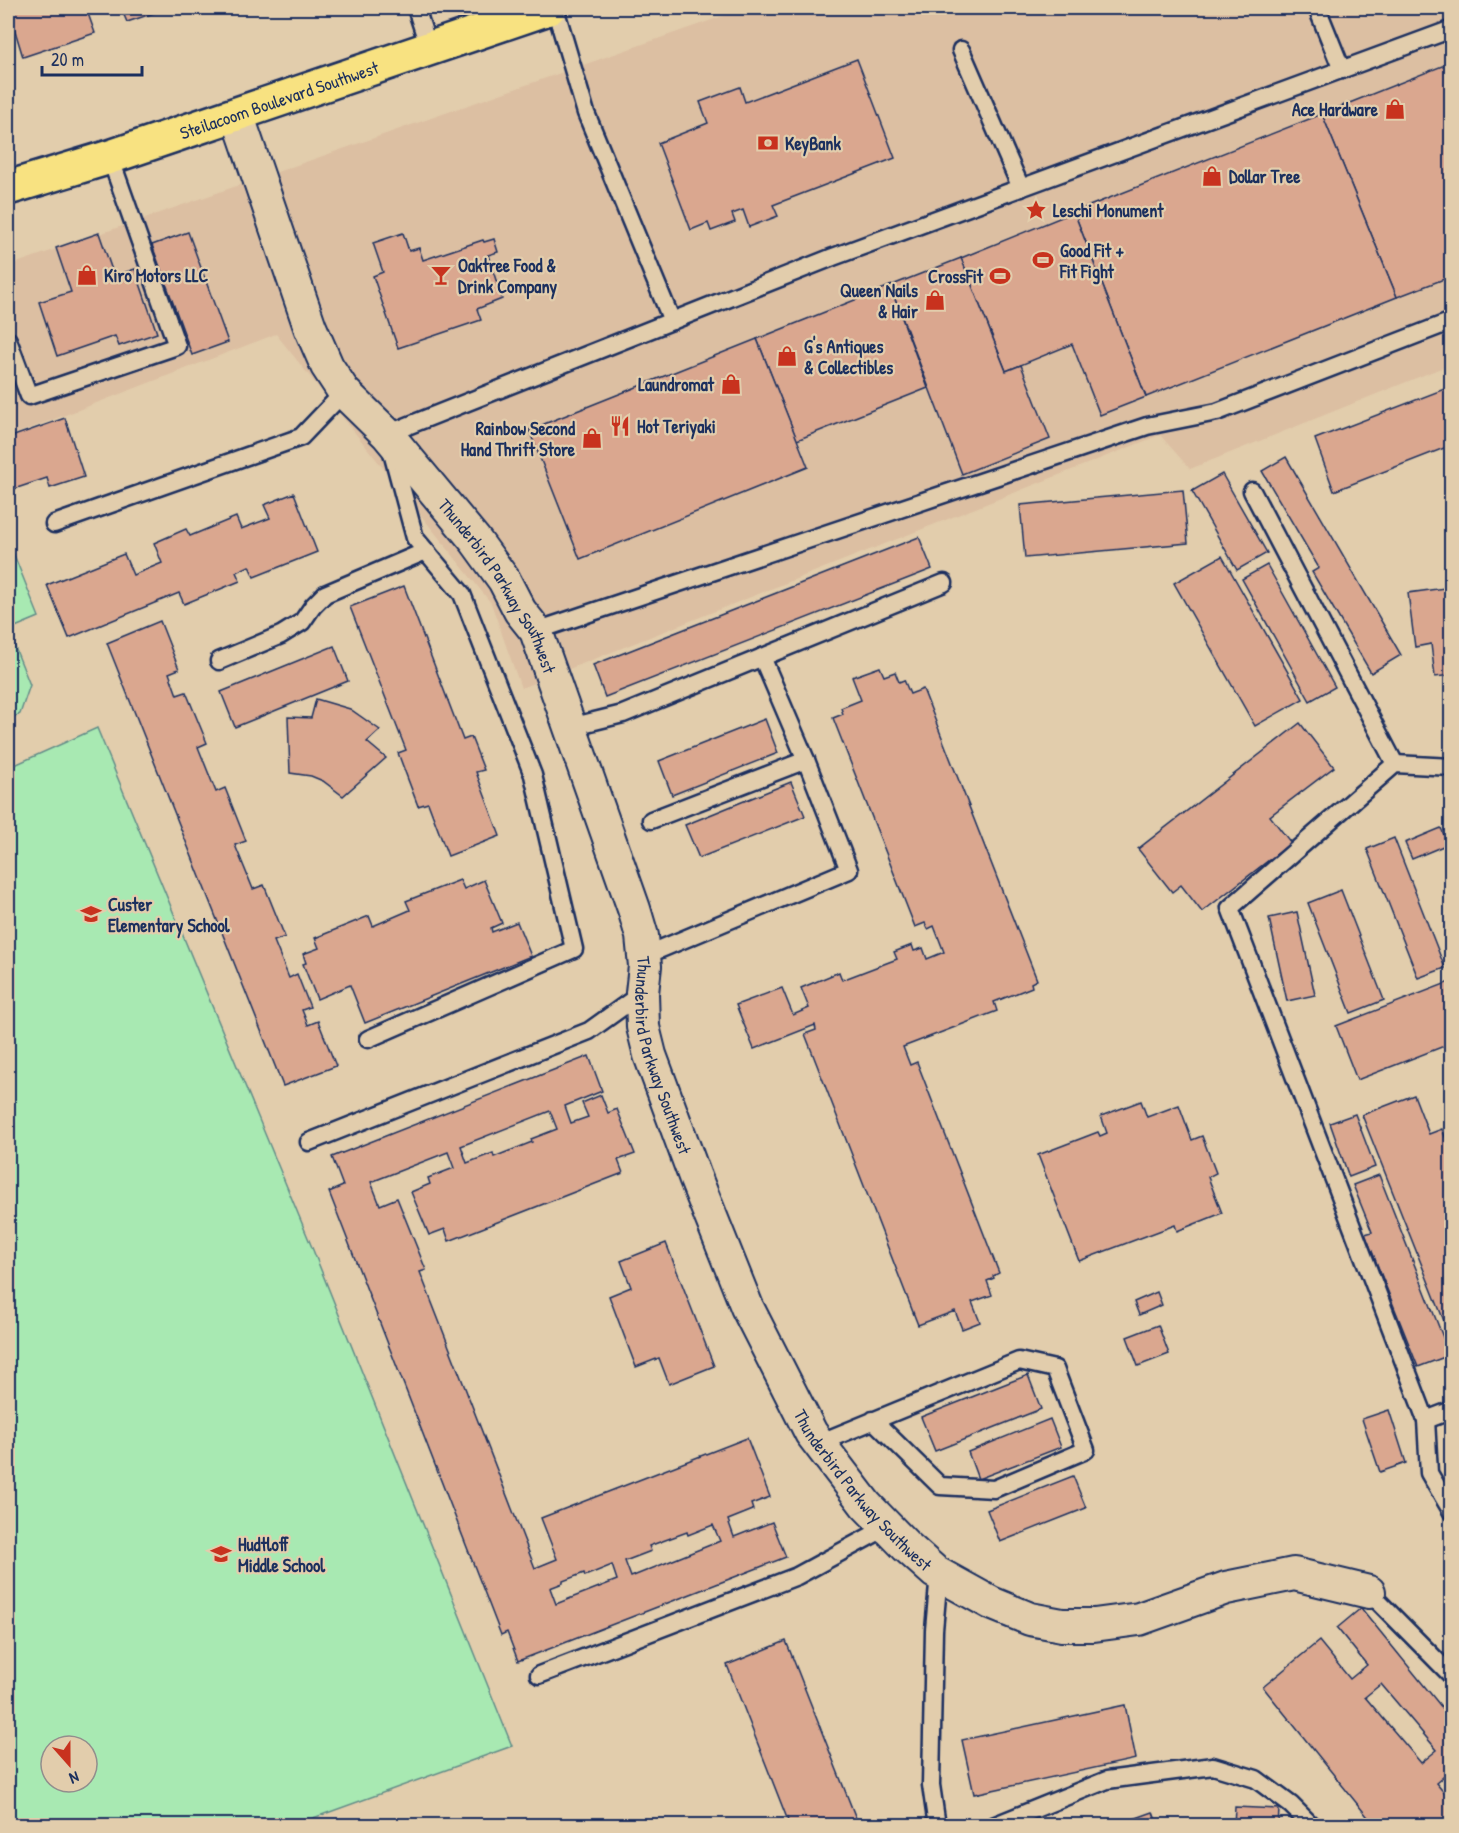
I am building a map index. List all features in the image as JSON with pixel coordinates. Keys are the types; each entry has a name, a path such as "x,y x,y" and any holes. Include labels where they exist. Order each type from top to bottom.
{"main road":[{"name":"Steilacoom Boulevard Southwest","path":"8,188 110,157 549,8"}],"street":[{"name":"Thunderbird Parkway Southwest","path":"237,114 310,327 327,366 344,392 387,434 475,540 504,580 520,610 536,631 642,936 645,966 642,993 643,1027 650,1055 695,1177 747,1307 811,1433 866,1505 906,1546 939,1574 991,1603 1030,1619 1062,1625 1094,1626 1139,1618 1226,1588 1294,1575 1369,1592"}],"lane":[{"path":"416,8 429,48"},
{"path":"555,8 586,113 672,321"},
{"path":"1317,8 1342,70"},
{"path":"368,1039 574,949 533,775 462,594 415,538 387,434 833,257 1452,29"},
{"path":"961,50 1021,188"},
{"path":"8,340 29,396 177,345 110,157"},
{"path":"536,631 1147,426 1217,412 1452,321"},
{"path":"54,524 301,437 344,392"},
{"path":"1252,491 1395,764"},
{"path":"219,661 281,635 302,622 325,594 426,551"},
{"path":"570,727 623,714 944,583"},
{"path":"644,956 849,870 762,657"},
{"path":"651,820 806,760"},
{"path":"1452,767 1395,764 1230,908 1426,1420 1429,1473 1452,1512"},
{"path":"309,1142 589,1031 642,993"},
{"path":"819,1443 873,1420 1019,1361 1055,1369 1086,1450 994,1490 940,1486 873,1420"},
{"path":"1426,1420 1452,1410"},
{"path":"539,1675 797,1576 887,1527"},
{"path":"937,1826 931,1785 934,1630 939,1574"},
{"path":"1369,1592 1452,1677"},
{"path":"993,1826 1107,1780 1213,1767 1256,1779 1291,1805 1312,1826"}],"shaded area":[{"path":"746,8 1451,8 1451,364 1190,469 1160,435 521,688 491,603 276,334 8,437 8,266"}],"green space":[{"path":"8,540 39,617 8,630"},
{"path":"8,630 30,685 20,714 8,720"},
{"name":"Hudtloff Middle School","path":"97,728 311,1245 512,1746 294,1825 8,1825 8,768"}],"building":[{"path":"8,8 86,8 95,33 23,57"},
{"path":"121,8 169,8 127,22"},
{"path":"857,59 895,158 773,205 778,216 749,227 743,210 732,214 735,222 711,231 708,223 691,230 658,143 708,123 700,102 740,87 745,102"},
{"path":"1452,62 1452,276 1397,297 1322,114"},
{"path":"1322,114 1397,297 1146,397 1074,212"},
{"path":"1074,212 1146,397 1100,415 1072,344 1006,371 961,258"},
{"path":"188,232 228,342 192,355 152,245"},
{"path":"99,233 114,276 135,269 157,333 119,346 115,336 57,356 39,302 71,292 56,248"},
{"path":"403,233 409,251 419,248 423,260 483,240 484,242 494,239 498,252 488,255 502,299 477,309 481,320 398,348 373,276 383,272 373,243"},
{"path":"961,258 1006,371 1021,365 1050,439 962,474 890,286"},
{"path":"890,286 928,388 797,440 757,339"},
{"path":"757,339 808,467 580,559 529,430"},
{"path":"1452,386 1452,445 1334,491 1315,439"},
{"path":"65,418 84,477 50,488 47,478 14,489 8,470 8,438"},
{"path":"1286,457 1401,655 1371,673 1312,572 1319,568 1262,471"},
{"path":"1222,474 1267,553 1237,570 1192,491"},
{"path":"1183,490 1188,543 1025,558 1020,505"},
{"path":"294,493 317,552 254,577 249,566 236,572 240,581 184,604 179,593 69,638 47,585 124,554 133,575 162,563 154,543 186,529 190,536 236,517 241,529 270,518 264,505"},
{"path":"919,537 932,569 605,697 593,665"},
{"path":"1222,556 1303,699 1255,726 1174,583"},
{"path":"1267,565 1335,687 1310,701 1242,579"},
{"path":"404,586 463,740 471,737 484,770 476,772 500,836 448,856 428,803 418,806 398,753 406,750 350,607"},
{"path":"1452,587 1452,675 1435,677 1431,644 1415,647 1408,593"},
{"path":"160,621 179,669 169,673 177,695 186,692 207,743 198,747 216,792 225,788 246,841 235,845 253,889 264,885 285,937 274,941 289,978 297,974 310,1007 302,1010 308,1025 318,1021 336,1066 283,1086 107,643"},
{"path":"334,646 348,681 235,727 221,692"},
{"path":"880,667 884,676 895,672 899,682 904,680 910,694 923,689 1037,980 1031,983 1032,987 994,1002 997,1011 903,1047 910,1065 917,1062 999,1273 987,1281 992,1295 972,1302 980,1322 962,1329 955,1311 918,1325 805,1034 816,1030 815,1025 754,1049 736,1005 782,988 793,1015 809,1008 801,988 839,972 842,980 897,959 894,952 912,945 914,951 923,948 927,959 944,952 934,926 928,929 925,923 915,927 833,718 843,714 841,708 861,700 852,677"},
{"path":"316,699 350,709 380,730 367,742 386,758 343,796 323,781 311,776 290,773 288,717 311,718"},
{"path":"765,719 778,753 672,795 659,761"},
{"path":"1300,723 1334,767 1270,816 1291,843 1202,912 1181,885 1172,892 1138,849"},
{"path":"791,782 805,816 699,858 685,825"},
{"path":"1441,828 1448,844 1412,859 1405,843"},
{"path":"1394,838 1445,968 1418,978 1367,849"},
{"path":"460,880 464,889 484,880 502,923 491,928 492,932 517,922 531,956 365,1023 350,985 317,999 303,964 306,963 303,954 319,948 315,938 369,916 373,926 410,910 406,901"},
{"path":"1341,890 1384,1000 1351,1013 1308,903"},
{"path":"1297,912 1315,995 1287,1001 1269,918"},
{"path":"1452,981 1452,1043 1357,1080 1336,1026"},
{"path":"589,1056 602,1091 565,1106 571,1123 588,1117 582,1103 601,1095 608,1113 617,1109 635,1154 618,1160 623,1173 449,1241 445,1229 429,1235 411,1192 430,1184 428,1178 454,1168 448,1152 371,1182 380,1205 397,1198 426,1270 420,1272 535,1568 557,1559 541,1518 747,1438 770,1497 751,1504 753,1510 728,1520 734,1537 772,1522 786,1557 518,1661 507,1632 501,1635 329,1192 343,1186 332,1157","holes":["550,1111 557,1129 494,1157 493,1153 467,1163 461,1146","713,1525 720,1541 631,1577 625,1561 651,1551 649,1546 687,1532 688,1535","612,1565 617,1580 556,1604 550,1588 584,1573 585,1576"]},
{"path":"1414,1095 1429,1134 1442,1129 1452,1154 1452,1341 1362,1115"},
{"path":"1141,1101 1147,1117 1179,1105 1192,1140 1202,1136 1216,1173 1208,1177 1222,1213 1177,1231 1175,1225 1079,1261 1038,1155 1098,1132 1100,1136 1107,1133 1101,1116"},
{"path":"1355,1114 1375,1167 1349,1177 1330,1123"},
{"path":"1379,1175 1450,1355 1418,1367 1365,1234 1372,1232 1353,1185"},
{"path":"666,1243 714,1366 669,1384 659,1358 636,1367 609,1296 631,1287 621,1261"},
{"path":"1157,1292 1162,1305 1139,1315 1134,1302"},
{"path":"1158,1325 1169,1354 1138,1366 1127,1337"},
{"path":"1028,1375 1041,1409 935,1451 921,1417"},
{"path":"1389,1410 1406,1463 1380,1472 1362,1419"},
{"path":"1050,1419 1061,1447 978,1479 968,1452"},
{"path":"1073,1476 1086,1508 1000,1542 987,1510"},
{"path":"1361,1608 1452,1720 1452,1772 1450,1771 1436,1783 1452,1802 1452,1826 1375,1826 1263,1687 1319,1641 1350,1679 1367,1665 1337,1628","holes":["1381,1684 1437,1750 1421,1763 1365,1697"]},
{"path":"786,1641 859,1826 790,1826 727,1665"},
{"path":"1125,1705 1136,1759 974,1794 962,1740"},
{"path":"1235,1807 1279,1809 1278,1826 1234,1826"},
{"path":"1153,1812 1158,1826 1114,1826"}],"place":[{"name":"Ace Hardware","path":"1395,109"},
{"name":"KeyBank","path":"768,143"},
{"name":"Dollar Tree","path":"1212,176"},
{"name":"Leschi Monument","path":"1036,210"},
{"name":"Good Fit + Fit Fight","path":"1043,260"},
{"name":"Kiro Motors LLC","path":"87,275"},
{"name":"Oaktree Food & Drink Company","path":"441,275"},
{"name":"CrossFit","path":"1000,276"},
{"name":"Queen Nails & Hair","path":"935,300"},
{"name":"G's Antiques & Collectibles","path":"787,356"},
{"name":"Laundromat","path":"731,384"},
{"name":"Hot Teriyaki","path":"620,426"},
{"name":"Rainbow Second Hand Thrift Store","path":"592,438"},
{"name":"Custer Elementary School","path":"91,914"},
{"name":"Hudtloff Middle School","path":"221,1554"}]}
